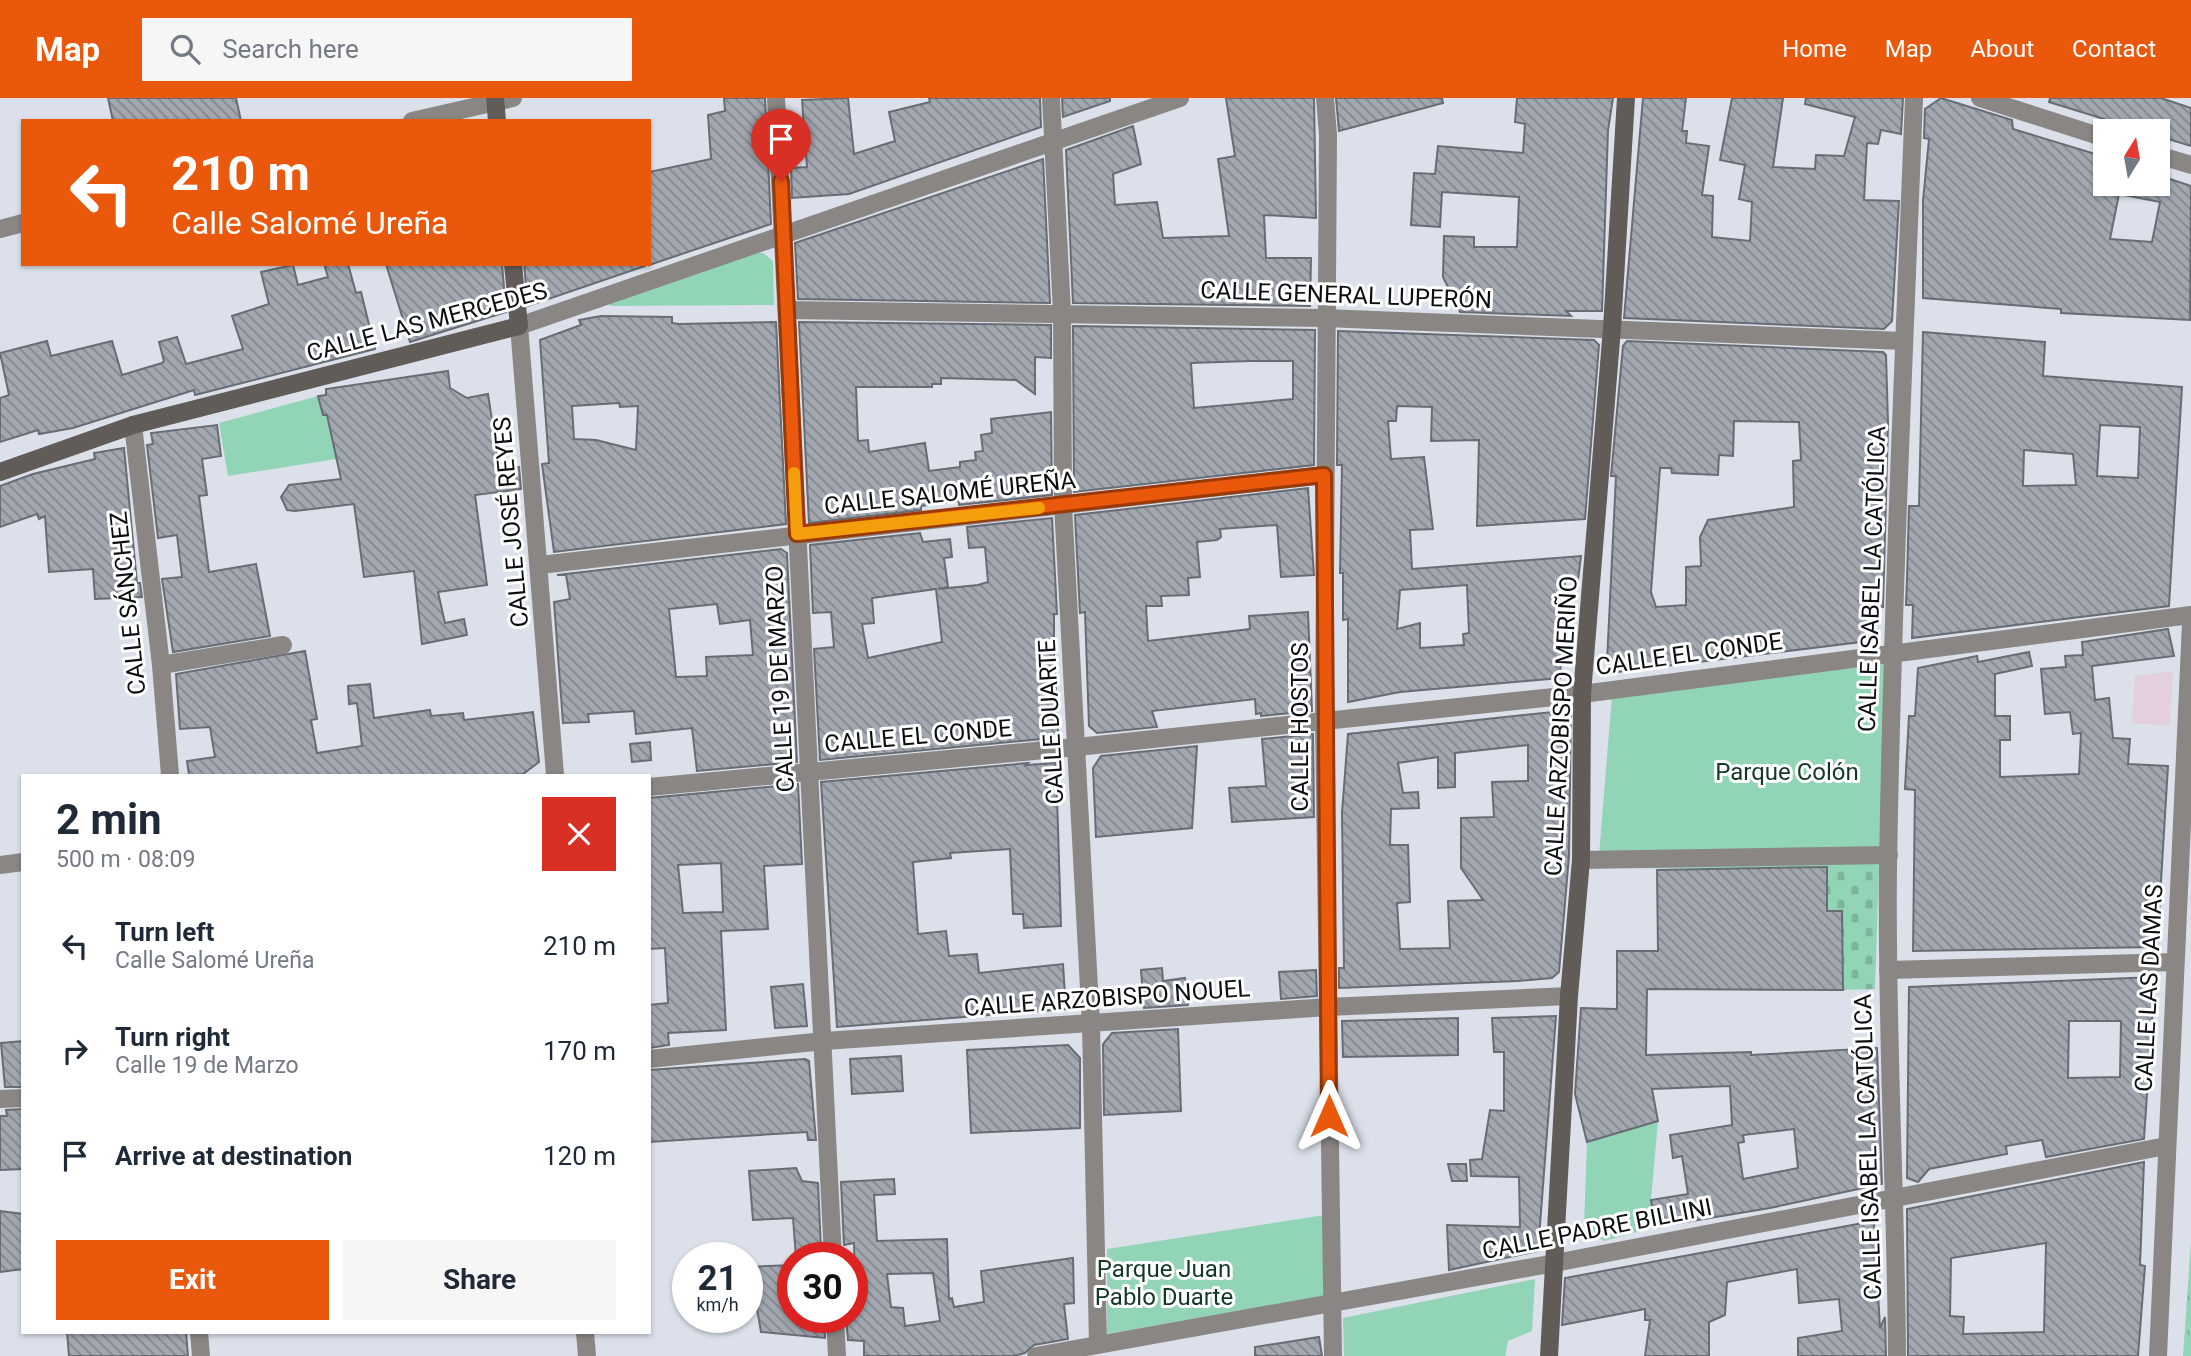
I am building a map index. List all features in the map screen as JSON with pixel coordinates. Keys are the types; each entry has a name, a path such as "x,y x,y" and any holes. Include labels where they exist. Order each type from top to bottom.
{"street":[{"path":"420,119 513,98"},
{"name":"CALLE 19 DE MARZO","path":"776,98 832,1242"},
{"name":"CALLE DUARTE","path":"1051,98 1062,312 1063,505 1091,1025 1098,1344"},
{"name":"CALLE LAS MERCEDES","path":"0,472 133,425 519,326 1180,98"},
{"name":"CALLE HOSTOS","path":"1325,98 1328,135 1324,318 1324,721 1333,1356"},
{"name":"CALLE ARZOBISPO MERIÑO","path":"1549,1356 1569,996 1581,860 1582,694 1612,328 1626,98"},
{"name":"CALLE ISABEL LA CATÓLICA","path":"1897,1356 1896,1196 1888,970 1889,855 1903,341 1914,98"},
{"path":"1980,98 2093,134"},
{"path":"495,100 497,119"},
{"path":"2170,159 2191,165"},
{"path":"0,229 21,224"},
{"name":"CALLE JOSÉ REYES","path":"513,266 540,565 555,774"},
{"name":"CALLE GENERAL LUPERÓN","path":"787,310 1324,318 1903,341"},
{"name":"CALLE SÁNCHEZ","path":"133,425 161,664 170,774"},
{"name":"CALLE SALOMÉ UREÑA","path":"540,565 1324,475"},
{"name":"CALLE EL CONDE","path":"651,787 1077,747 1582,694 1894,651 2191,615"},
{"name":"CALLE LAS DAMAS","path":"2158,1356 2191,623"},
{"path":"161,664 283,645"},
{"path":"1581,860 1889,855"},
{"path":"0,865 21,862"},
{"path":"1888,970 2175,962"},
{"name":"CALLE ARZOBISPO NOUEL","path":"651,1059 824,1041 1328,1007 1569,996"},
{"path":"0,1099 21,1098"},
{"name":"CALLE PADRE BILLINI","path":"1036,1356 1555,1263 2166,1146"},
{"path":"836,1333 837,1356"},
{"path":"199,1334 201,1356"},
{"path":"585,1334 587,1356"}],"shaded area":[{"path":"2173,671 2170,726 2132,723 2135,676"}],"green space":[{"path":"752,253 763,253 773,261 774,305 610,306 609,300"},
{"path":"318,396 323,414 327,415 336,459 228,476 219,423"},
{"name":"Parque Colón","path":"1887,664 1879,869 1598,868 1612,695"},
{"path":"1827,867 1879,869 1875,989 1843,990 1842,911 1827,911"},
{"path":"1658,1121 1651,1200 1655,1227 1604,1241 1584,1227 1587,1142"},
{"name":"Parque Juan Pablo Duarte","path":"1325,1215 1323,1296 1107,1334 1107,1249"},
{"path":"2191,1241 2191,1356 2183,1356"},
{"path":"1535,1279 1532,1331 1508,1341 1505,1356 1344,1356 1343,1318"}],"building":[{"path":"108,98 236,98 241,119 113,119"},
{"path":"724,98 765,98 771,224 651,264 651,172 711,159 708,115 725,111"},
{"path":"848,98 854,154 895,141 889,112 930,102 929,98 1040,98 1041,127 849,194 792,198 791,168 807,167 802,100"},
{"path":"1062,98 1110,98 1110,101 1063,117"},
{"path":"1226,98 1314,98 1316,218 1264,215 1266,258 1311,258 1310,306 1073,303 1066,150 1133,126 1141,164 1113,174 1115,205 1157,202 1163,238 1229,236 1218,159 1235,156"},
{"path":"1336,98 1442,98 1443,103 1339,131"},
{"path":"1517,98 1613,98 1608,130 1602,311 1566,311 1571,316 1460,312 1443,277 1444,236 1474,237 1474,247 1517,247 1519,197 1442,192 1440,227 1411,225 1414,173 1435,174 1438,146 1523,153 1525,124 1515,122"},
{"path":"1643,98 1686,98 1682,131 1687,131 1686,143 1709,146 1702,195 1713,196 1712,237 1750,241 1752,202 1739,199 1745,165 1720,160 1732,98 1783,98 1773,167 1815,169 1816,155 1844,156 1855,117 1805,104 1806,98 1903,98 1901,134 1881,130 1878,144 1867,143 1864,200 1899,201 1892,321 1884,329 1624,318"},
{"path":"1941,98 2012,120 2013,129 2093,153 2093,196 2119,196 2110,239 2152,242 2160,202 2129,196 2170,196 2170,179 2191,186 2190,320 2061,313 2061,309 1923,298 1923,201 1929,139 1924,138 1925,109"},
{"path":"2050,98 2161,98 2191,108 2191,146 2170,140 2170,119 2104,119 2049,102"},
{"path":"1043,159 1050,303 798,299 795,243"},
{"path":"293,266 298,285 328,277 325,266 349,266 356,293 361,292 375,349 195,395 194,390 73,428 39,434 38,430 0,442 0,398 9,395 0,353 47,341 51,356 112,341 122,375 162,363 164,361 159,342 177,337 186,364 243,349 232,316 269,304 261,272"},
{"path":"387,266 502,266 506,312 410,342"},
{"path":"524,266 645,266 528,306"},
{"path":"601,316 672,317 672,323 679,324 776,322 786,524 554,552 542,464 549,463 540,340 581,325 579,320","holes":["619,403 620,407 638,406 636,450 596,440 574,439 572,406"]},
{"path":"799,322 1051,325 1051,358 1035,357 1035,394 1016,380 941,378 941,384 932,384 932,387 856,387 858,441 868,440 869,452 925,443 929,471 960,467 960,462 976,460 975,452 983,451 981,435 992,433 991,419 1051,412 1052,495 959,505 959,501 921,506 921,510 809,523"},
{"path":"1073,326 1315,330 1314,465 1074,492","holes":["1293,361 1293,399 1194,408 1191,363"]},
{"path":"1338,331 1594,340 1599,345 1585,519 1477,526 1479,440 1431,441 1432,407 1397,406 1396,421 1388,421 1391,459 1424,457 1433,529 1410,530 1412,569 1581,556 1578,580 1565,580 1560,678 1400,692 1348,702 1348,619 1343,620 1343,573 1340,573 1342,465 1337,465","holes":["1467,585 1469,633 1463,634 1464,645 1420,648 1420,623 1397,629 1400,590"]},
{"path":"1923,332 2045,342 2043,376 2182,387 2169,606 1912,638 1913,605 1906,605 1909,506 1919,506","holes":["2100,425 2140,427 2138,478 2097,476","2024,450 2073,454 2076,485 2023,486"]},
{"path":"1627,341 1883,352 1886,355 1888,423 1883,607 1868,608 1869,641 1617,672 1607,662 1616,476 1611,476 1623,346","holes":["1734,421 1799,422 1801,460 1793,461 1794,507 1708,520 1700,537 1701,566 1686,567 1686,605 1656,607 1651,592 1660,468 1671,468 1672,473 1718,475 1719,455 1733,456"]},
{"path":"448,371 450,388 467,398 488,394 497,453 501,452 504,470 519,467 521,489 475,495 487,585 438,592 445,623 464,619 467,635 422,644 414,571 364,577 354,504 295,511 287,510 281,497 289,485 341,479 327,415 323,415 318,396 326,395 326,389"},
{"path":"217,425 221,456 202,459 207,495 199,496 209,572 256,564 270,636 173,652 162,579 182,577 177,535 158,538 147,445 153,444 151,433"},
{"path":"124,448 137,583 140,583 142,597 95,599 93,569 49,572 45,516 39,519 37,514 0,527 0,486 33,474 95,459 94,453"},
{"path":"1308,488 1314,575 1281,577 1277,525 1220,529 1221,537 1217,540 1197,542 1200,577 1188,578 1189,595 1161,596 1162,606 1146,606 1148,641 1250,629 1249,616 1308,612 1312,711 1261,716 1261,713 1256,714 1255,699 1152,711 1157,727 1097,733 1089,726 1085,612 1080,613 1075,515"},
{"path":"1052,518 1057,614 1054,614 1054,657 1058,731 1052,738 820,760 814,649 834,647 831,612 813,613 810,545 920,533 923,542 950,539 952,557 944,558 948,587 938,589 978,585 988,582 985,547 969,548 967,527","holes":["936,589 942,642 868,658 862,624 874,623 872,598"]},
{"path":"781,549 787,553 797,762 697,771 692,728 636,734 634,711 588,714 589,722 563,723 554,602 570,599 566,575 557,575","holes":["717,604 720,624 750,620 753,655 706,657 707,676 676,677 669,609"]},
{"path":"2168,629 2174,656 2092,666 2095,700 2109,698 2113,738 2130,739 2128,764 2168,766 2157,947 1913,951 1915,790 1905,789 1909,716 1915,716 1918,668 1977,656 1978,662 2029,652 2032,666 1995,674 1995,716 2010,716 2010,740 2000,740 2000,777 2079,774 2081,733 2073,734 2070,712 2045,714 2041,669 2066,667 2065,656 2083,655 2082,642"},
{"path":"305,651 317,719 311,720 317,753 362,746 357,703 349,704 348,686 370,684 374,718 430,710 431,716 463,713 464,720 533,712 539,762 523,774 189,774 187,761 215,757 210,727 180,729 176,674"},
{"path":"1571,710 1569,856 1559,972 1552,978 1518,981 1339,988 1339,968 1344,968 1342,813 1348,734","holes":["1528,745 1528,781 1492,782 1494,817 1461,818 1461,868 1483,900 1448,901 1450,948 1400,949 1397,903 1410,902 1408,845 1390,845 1391,809 1419,808 1418,792 1403,793 1398,763 1438,757 1438,788 1455,787 1455,753"]},
{"path":"1313,734 1314,817 1232,822 1229,788 1266,786 1262,739"},
{"path":"650,742 651,760 632,762 630,744"},
{"path":"1197,746 1192,828 1096,837 1093,768 1101,756"},
{"path":"1028,763 1026,765 1056,763 1061,926 1024,928 1023,914 1013,914 1010,849 950,853 951,858 913,862 918,934 946,931 949,956 977,954 979,973 1063,964 1066,1009 837,1027 821,782"},
{"path":"798,784 802,864 764,866 768,929 721,931 726,1030 668,1033 669,1045 651,1048 651,1005 668,1003 665,948 651,949 651,798","holes":["721,863 723,912 683,913 678,865"]},
{"path":"1827,867 1827,911 1842,911 1843,990 1647,989 1646,1055 1751,1052 1751,1055 1877,1048 1882,1184 1770,1208 1655,1227 1651,1200 1688,1194 1682,1156 1673,1158 1670,1135 1732,1125 1730,1086 1652,1089 1658,1121 1587,1142 1575,1094 1581,1008 1617,1009 1617,951 1658,951 1657,870","holes":["1794,1129 1798,1168 1743,1179 1738,1143 1744,1142 1743,1135"]},
{"path":"1162,968 1163,981 1185,978 1188,1005 1144,1008 1141,970"},
{"path":"1316,970 1317,996 1281,999 1279,972"},
{"path":"2155,977 2144,1139 2046,1157 2042,1140 2006,1146 2007,1154 1929,1169 1918,1182 1907,1178 1909,987","holes":["2069,1021 2121,1021 2120,1077 2068,1078"]},
{"path":"803,984 807,1026 775,1028 771,987"},
{"path":"1556,1016 1538,1251 1449,1270 1447,1225 1520,1227 1519,1177 1471,1176 1470,1160 1482,1159 1490,1110 1504,1111 1504,1052 1494,1052 1492,1018"},
{"path":"1458,1018 1458,1055 1343,1057 1342,1021"},
{"path":"1178,1029 1181,1111 1104,1115 1103,1044 1112,1033"},
{"path":"21,1041 21,1087 5,1087 1,1043"},
{"path":"1068,1045 1080,1058 1080,1128 971,1133 967,1050"},
{"path":"901,1056 903,1091 852,1094 850,1059"},
{"path":"805,1059 809,1061 816,1140 808,1140 807,1132 651,1142 651,1070"},
{"path":"21,1109 21,1169 0,1170 0,1116 7,1116 6,1110"},
{"path":"2144,1162 2140,1265 2145,1266 2138,1356 1908,1356 1907,1209","holes":["2046,1243 2044,1332 1963,1334 1964,1317 1950,1316 1951,1258"]},
{"path":"1448,1164 1466,1164 1467,1181 1452,1181"},
{"path":"796,1168 802,1181 818,1183 821,1242 795,1242 793,1218 753,1220 749,1171"},
{"path":"894,1179 895,1194 874,1195 877,1241 947,1239 949,1299 952,1298 954,1307 984,1302 981,1271 1073,1258 1074,1303 1064,1304 1068,1339 1034,1345 1025,1353 1014,1356 864,1356 864,1341 848,1340 847,1333 868,1333 868,1242 844,1242 841,1182","holes":["933,1273 940,1321 905,1326 903,1308 891,1307 887,1274"]},
{"path":"0,1211 21,1214 21,1269 0,1272"},
{"path":"1874,1221 1880,1328 1885,1317 1886,1356 1798,1356 1798,1338 1842,1331 1839,1299 1799,1303 1797,1269 1727,1282 1725,1315 1709,1322 1709,1356 1645,1356 1650,1320 1645,1320 1645,1309 1562,1325 1565,1278"},
{"path":"763,1266 777,1266 777,1333 825,1333 825,1338 763,1332"},
{"path":"67,1334 186,1334 188,1356 69,1356"},
{"path":"1319,1337 1322,1356 1255,1356 1255,1347"}],"slow traffic":[{"path":"794,473 797,534 1039,508"}],"route":[{"path":"781,181 797,534 1324,475 1329,1116"}]}
